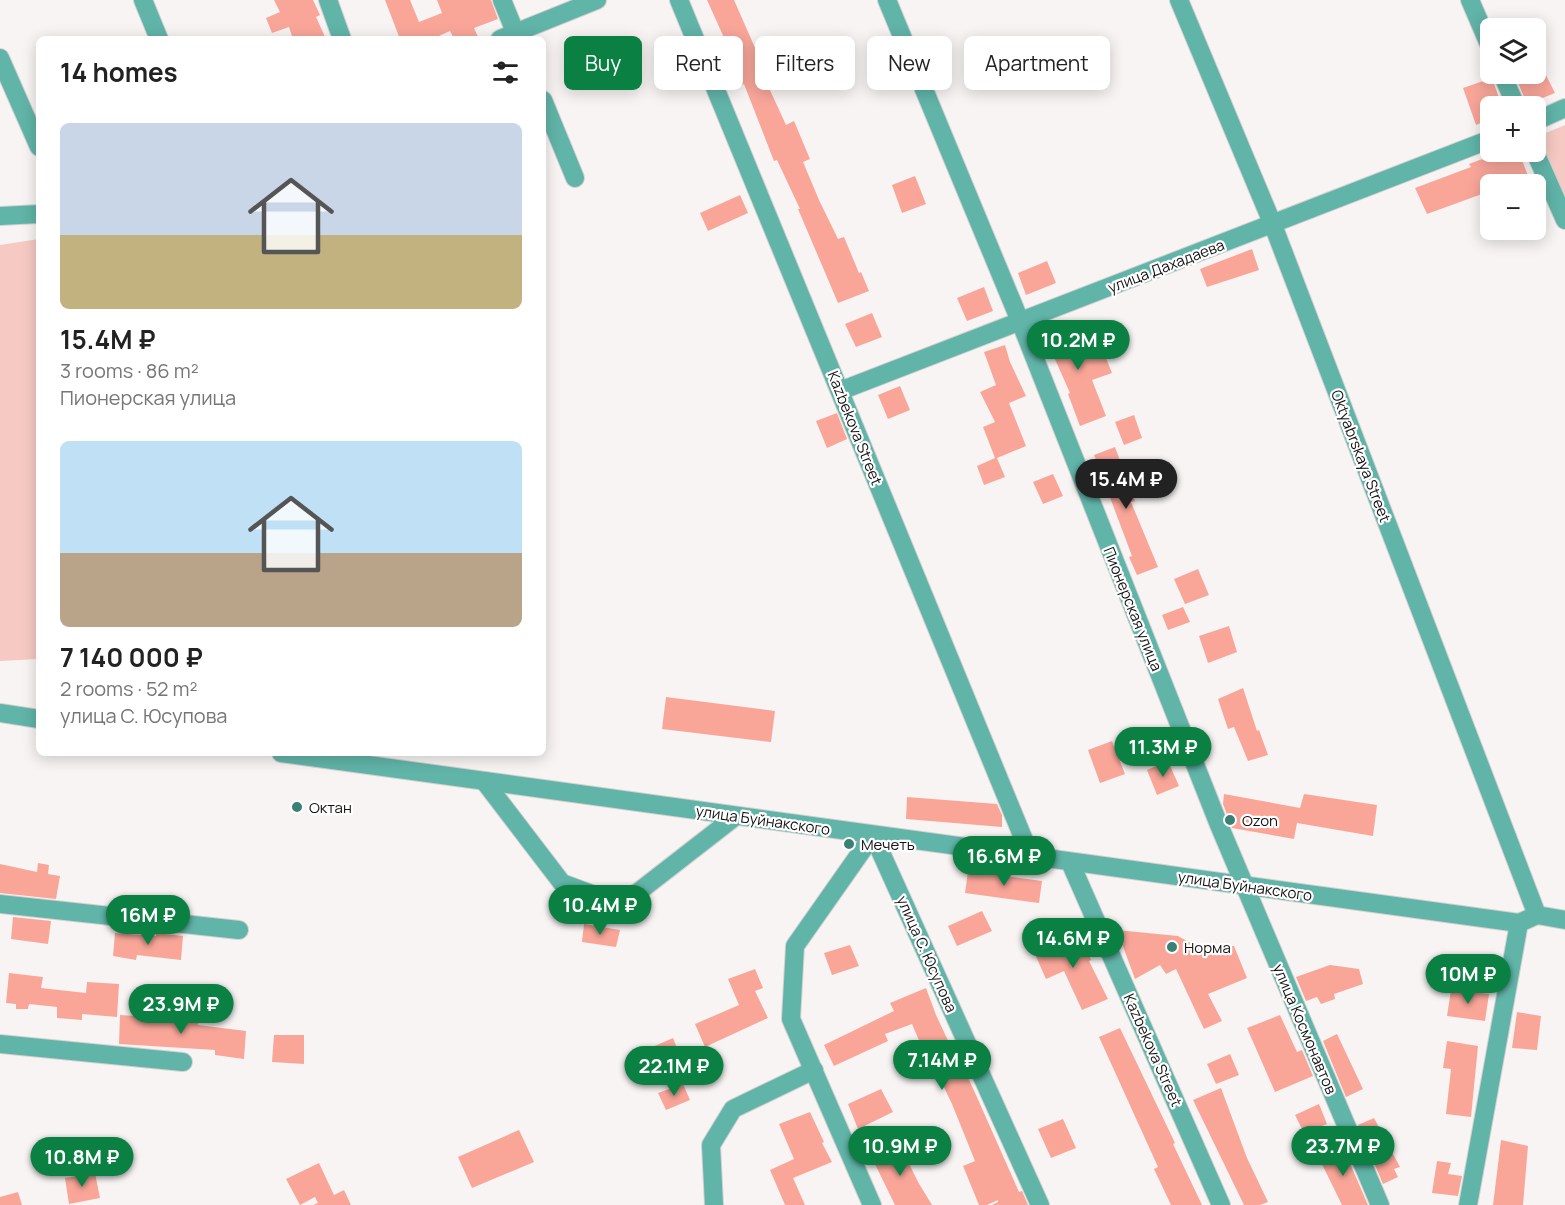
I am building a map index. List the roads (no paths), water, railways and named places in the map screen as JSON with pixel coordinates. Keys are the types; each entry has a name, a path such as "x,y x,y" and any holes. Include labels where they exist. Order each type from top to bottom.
{"street":[{"path":"143,0 158,36"},
{"path":"328,0 341,36"},
{"path":"502,0 511,36"},
{"path":"513,36 597,0"},
{"name":"Kazbekova Street","path":"679,0 1032,857"},
{"name":"Пионерская улица","path":"887,0 1020,321 1244,885"},
{"name":"Oktyabrskaya Street","path":"1179,0 1273,225 1537,915"},
{"path":"1470,0 1480,23"},
{"path":"0,58 36,140"},
{"path":"546,107 575,178"},
{"path":"1546,117 1565,108"},
{"name":"улица Дахадаева","path":"840,392 1480,143"},
{"path":"1539,162 1565,220"},
{"path":"0,216 36,214"},
{"path":"0,713 36,719"},
{"name":"улица Буйнакского","path":"312,756 1519,923"},
{"path":"484,781 562,883 597,896 633,896 736,816"},
{"path":"872,1205 791,1019 795,946 873,835"},
{"name":"улица С. Юсупова","path":"873,835 1040,1205"},
{"name":"Kazbekova Street","path":"1070,862 1221,1205"},
{"name":"улица Космонавтов","path":"1244,885 1380,1205"},
{"path":"0,904 239,930"},
{"path":"1468,1205 1519,923 1537,915 1565,920"},
{"path":"0,1044 183,1062"},
{"path":"714,1205 711,1145 734,1108 814,1070"}],"place":[{"name":"Октан","path":"297,807"},
{"name":"Ozon","path":"1230,820"},
{"name":"Мечеть","path":"849,844"},
{"name":"Норма","path":"1172,947"}]}
